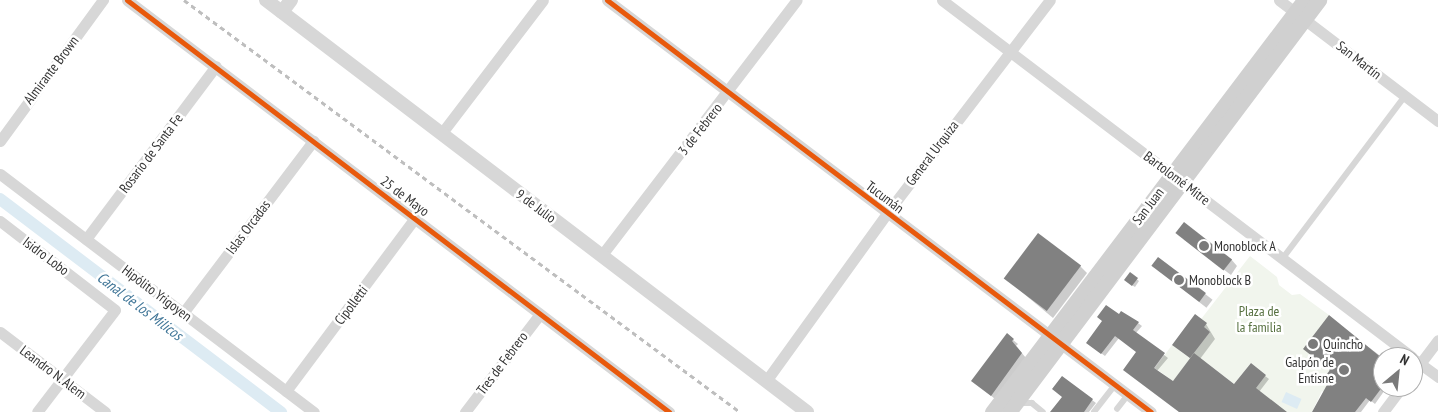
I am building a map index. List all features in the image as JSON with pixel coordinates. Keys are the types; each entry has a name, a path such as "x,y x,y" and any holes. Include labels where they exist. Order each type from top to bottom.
{"main road":[{"name":"San Juan","path":"1012,408 1056,340 1301,10 1319,0"},
{"name":"San Juan","path":"992,412 1056,340"}],"street":[{"name":"Almirante Brown","path":"0,142 103,0"},
{"name":"25 de Mayo","path":"127,0 669,412"},
{"name":"9 de Julio","path":"266,0 807,412"},
{"path":"282,12 291,0"},
{"path":"441,134 543,0"},
{"name":"Tucumán","path":"607,0 1151,412"},
{"name":"3 de Febrero","path":"601,256 729,92 797,0"},
{"name":"Bartolomé Mitre","path":"942,0 1283,258 1394,347"},
{"name":"General Urquiza","path":"766,381 887,213 1050,0"},
{"name":"San Martín","path":"1279,0 1301,10 1438,121"},
{"name":"Rosario de Santa Fe","path":"86,239 216,66"},
{"name":"Islas Orcadas","path":"184,313 313,140"},
{"name":"Hipólito Yrigoyen","path":"0,174 314,412"},
{"name":"Cipolletti","path":"286,391 415,218"},
{"name":"Isidro Lobo","path":"0,221 115,310 62,380"},
{"name":"Tres de Febrero","path":"465,412 540,314"},
{"name":"Leandro N. Alem","path":"0,332 105,412"},
{"path":"1423,354 1438,340"},
{"name":"Bartolomé Mitre","path":"1423,368 1438,377"},
{"path":"37,412 62,380"},
{"path":"1383,412 1394,397"}],"lane":[{"path":"1283,258 1405,96"},
{"path":"1094,412 1115,385"},
{"path":"1117,409 1128,395"},
{"path":"1012,408 1032,403 1043,412"}],"green space":[{"name":"Plaza de la familia","path":"1250,256 1277,277 1279,285 1292,295 1300,294 1329,315 1324,356 1320,363 1330,370 1323,379 1337,389 1334,401 1322,391 1312,412 1287,412 1247,400 1266,375 1251,363 1234,384 1207,363 1201,371 1188,362 1173,381 1155,368 1172,345 1190,358 1210,332 1198,323"}],"shaded area":[{"path":"1286,392 1302,399 1297,409 1282,402"}],"building":[{"name":"Monoblock A","path":"1184,222 1232,260 1223,271 1175,233"},
{"path":"1038,233 1081,265 1047,311 1004,279"},
{"name":"Monoblock B","path":"1158,257 1206,293 1199,302 1151,266"},
{"path":"1130,272 1138,278 1132,286 1124,280"},
{"path":"1106,305 1119,314 1121,311 1139,322 1133,330 1165,353 1154,368 1173,381 1194,353 1234,384 1251,363 1266,375 1256,388 1287,412 1179,412 1123,370 1136,352 1115,336 1101,354 1086,343 1102,321 1097,317"},
{"path":"1195,314 1207,323 1204,327 1210,332 1190,358 1172,345"},
{"path":"1329,315 1373,351 1373,397 1375,397 1371,402 1366,398 1355,412 1312,412 1328,383 1323,379 1330,370 1303,349"},
{"path":"1007,333 1014,339 1012,341 1022,353 991,396 971,381"},
{"path":"1062,376 1093,399 1084,412 1050,412 1062,397 1052,389"}],"waterway":[{"name":"Canal de los Milicos","path":"0,199 281,412"}],"railway":[{"path":"184,0 740,412"}],"cycle path":[{"path":"127,0 669,412"},
{"path":"607,0 1151,412"}],"place":[{"name":"Monoblock A","path":"1204,246"},
{"name":"Monoblock B","path":"1179,280"},
{"name":"Quincho","path":"1313,344"},
{"name":"Galpón de Entisne","path":"1344,370"}]}
